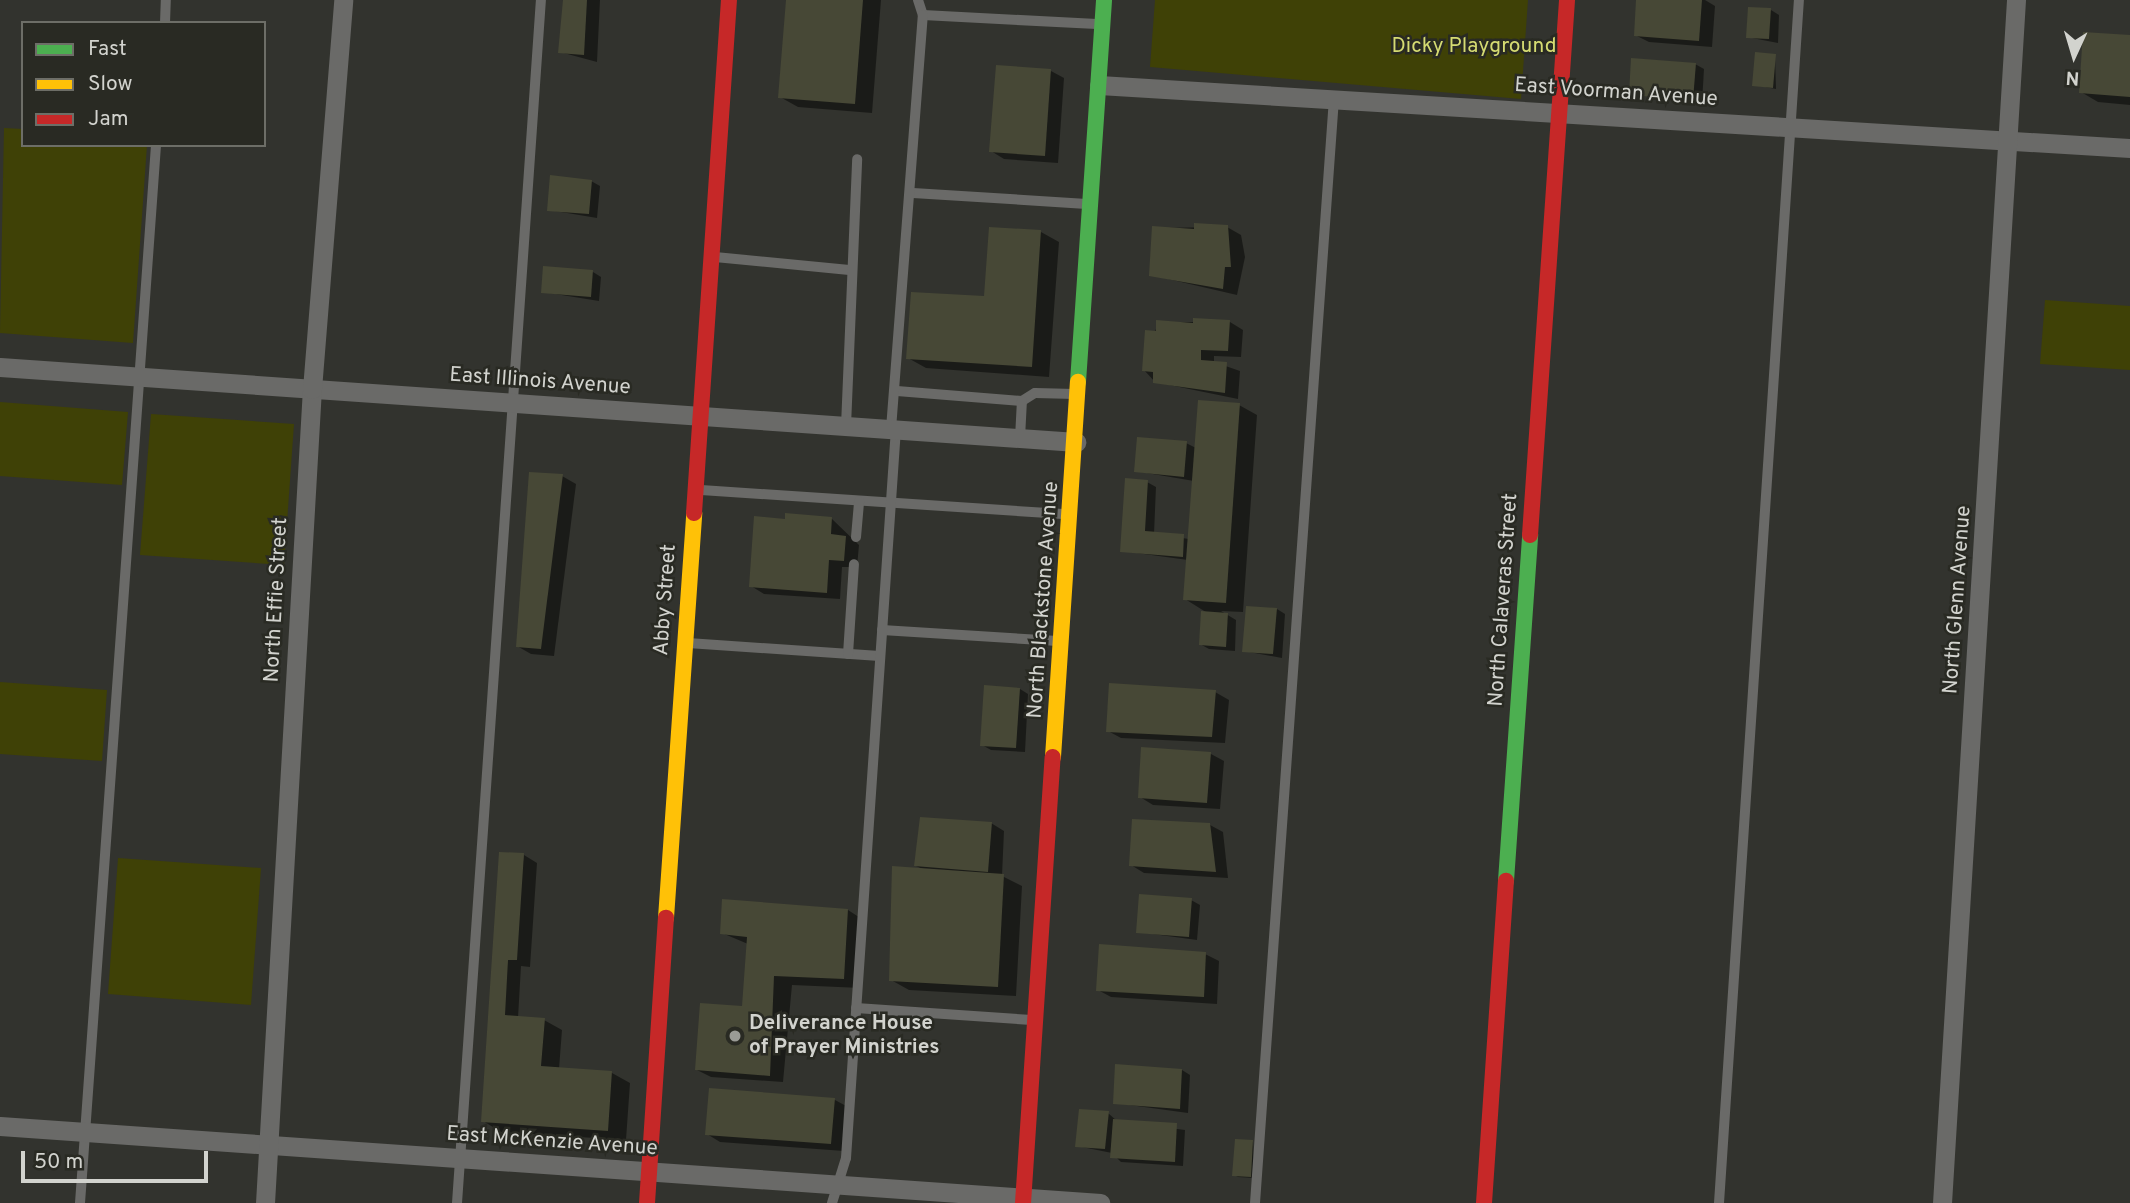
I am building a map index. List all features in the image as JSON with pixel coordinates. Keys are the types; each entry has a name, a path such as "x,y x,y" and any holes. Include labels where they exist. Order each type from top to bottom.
{"main road":[{"name":"Abby Street","path":"647,1203 729,0"},
{"name":"North Blackstone Avenue","path":"1024,1200 1104,0"},
{"name":"North Calaveras Street","path":"1484,1203 1567,0"}],"street":[{"name":"North Effie Street","path":"265,1203 312,389 343,0"},
{"name":"North Glenn Avenue","path":"1942,1203 2011,141 2016,0"},
{"name":"East Voorman Avenue","path":"1098,85 2130,148"},
{"name":"East Illinois Avenue","path":"0,368 1076,442"},
{"name":"East McKenzie Avenue","path":"0,1126 648,1171 835,1194 1100,1203"}],"lane":[{"path":"165,21 166,0"},
{"path":"457,1203 541,0"},
{"path":"835,1194 846,1158 893,429 914,193 923,15 918,0"},
{"path":"1719,1203 1799,0"},
{"path":"923,15 1102,24"},
{"path":"1255,1203 1334,99"},
{"path":"80,1203 156,147"},
{"path":"846,426 849,270 857,159"},
{"path":"914,193 1091,204"},
{"path":"711,256 849,270"},
{"path":"897,391 1022,401 1035,393 1079,395"},
{"path":"1020,438 1022,401"},
{"path":"694,490 1071,514"},
{"path":"856,537 859,501"},
{"path":"848,654 854,564"},
{"path":"882,630 1062,641"},
{"path":"684,643 880,656"},
{"path":"856,1008 1036,1020"}],"green space":[{"name":"Dicky Playground","path":"1155,0 1528,0 1521,99 1150,67"},
{"path":"4,128 21,129 21,147 147,147 133,343 0,333"},
{"path":"2045,300 2130,306 2130,370 2040,364"},
{"path":"0,402 128,412 122,485 0,476"},
{"path":"151,414 294,424 284,565 140,555"},
{"path":"0,682 107,690 102,761 0,754"},
{"path":"118,858 261,868 251,1005 108,994"}],"building":[{"path":"563,0 587,0 584,55 558,53"},
{"path":"786,0 863,0 855,104 778,98"},
{"path":"1636,0 1702,0 1699,41 1634,36"},
{"path":"1748,7 1771,8 1769,39 1746,38"},
{"path":"2083,32 2130,35 2130,97 2079,93"},
{"path":"1755,52 1776,54 1773,88 1752,86"},
{"path":"1631,58 1696,63 1693,100 1629,95"},
{"path":"996,65 1051,69 1045,156 989,152"},
{"path":"550,175 592,180 589,214 547,211"},
{"path":"1194,223 1228,225 1231,267 1225,267 1223,289 1149,276 1152,226 1194,229"},
{"path":"989,227 1041,230 1032,367 906,359 911,292 984,296"},
{"path":"543,266 593,270 591,297 541,293"},
{"path":"1193,318 1230,320 1228,351 1201,350 1201,360 1227,362 1225,393 1153,383 1153,372 1142,371 1145,330 1156,331 1156,320 1193,323"},
{"path":"1198,400 1240,403 1226,603 1183,600"},
{"path":"1137,437 1187,441 1184,477 1134,472"},
{"path":"529,472 563,474 541,649 516,647"},
{"path":"1125,478 1148,480 1145,531 1184,534 1183,557 1120,552"},
{"path":"785,513 832,517 831,534 846,536 844,561 829,560 827,593 749,587 754,516 785,519"},
{"path":"1246,606 1277,608 1273,654 1242,652"},
{"path":"1201,611 1228,613 1226,647 1199,645"},
{"path":"1109,683 1216,690 1212,737 1106,732"},
{"path":"984,685 1020,688 1016,748 980,746"},
{"path":"1141,747 1211,752 1207,803 1138,798"},
{"path":"920,817 992,822 988,872 914,866"},
{"path":"1132,819 1210,823 1216,872 1129,866"},
{"path":"499,852 524,853 517,960 508,960 505,1015 545,1018 541,1066 612,1071 608,1131 481,1122"},
{"path":"892,866 1004,874 998,987 889,981"},
{"path":"1139,894 1192,898 1189,937 1136,933"},
{"path":"722,899 848,909 844,979 774,976 770,1076 695,1070 700,1003 742,1006 747,937 720,934"},
{"path":"1099,944 1206,952 1204,997 1096,991"},
{"path":"1115,1064 1182,1069 1180,1109 1113,1104"},
{"path":"709,1088 835,1098 831,1144 705,1135"},
{"path":"1079,1109 1109,1111 1105,1149 1075,1147"},
{"path":"1113,1119 1177,1123 1175,1162 1110,1158"},
{"path":"1235,1139 1253,1140 1251,1177 1232,1176"}],"traffic: fast":[{"path":"1078,382 1104,0"},
{"path":"1506,881 1530,535"}],"traffic: slow":[{"path":"1053,757 1078,382"},
{"path":"666,918 694,513"}],"traffic: jam":[{"path":"694,513 729,0"},
{"path":"1530,535 1567,0"},
{"path":"1023,1203 1053,757"},
{"path":"1484,1203 1506,881"},
{"path":"647,1203 666,918"}],"place":[{"name":"Deliverance House of Prayer Ministries","path":"735,1036"}]}
